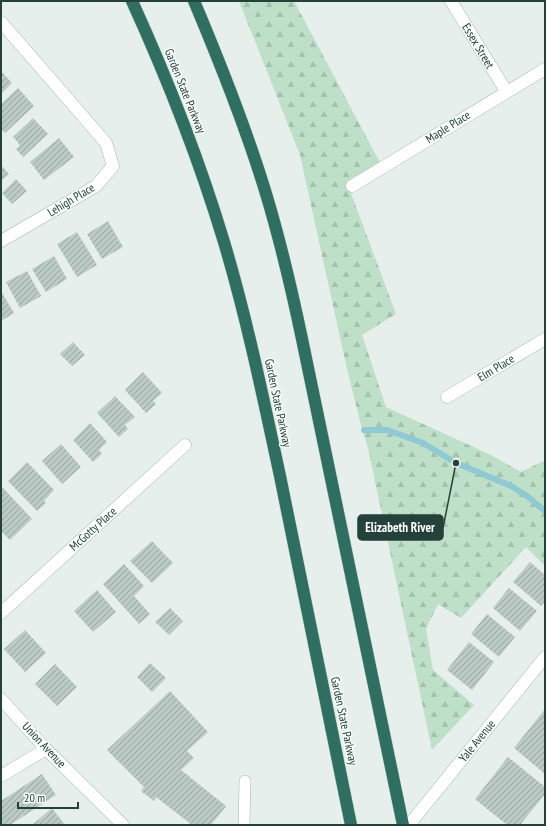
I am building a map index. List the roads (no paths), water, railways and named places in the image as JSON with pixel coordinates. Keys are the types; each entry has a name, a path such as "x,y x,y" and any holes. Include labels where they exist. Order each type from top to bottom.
{"highway":[{"name":"Garden State Parkway","path":"132,1 175,100 202,173 224,242 241,304 288,516 351,825"},
{"path":"194,1 219,60 244,128 267,197 286,266 403,825"}],"street":[{"name":"Essex Street","path":"451,1 506,92"},
{"name":"Lehigh Place","path":"1,22 106,143 113,166 96,186 1,241"},
{"name":"Maple Place","path":"352,186 545,69"},
{"name":"Elm Place","path":"447,397 545,339"},
{"name":"McGotty Place","path":"1,613 185,445"},
{"name":"Yale Avenue","path":"409,825 545,657"},
{"name":"Union Avenue","path":"1,698 46,748 122,825"},
{"path":"1,776 46,748"}],"lane":[{"path":"244,825 245,781"}],"waterway":[{"path":"364,430 387,430 423,443 456,463 511,486 527,496 545,511"}],"place":[{"name":"Elizabeth River","path":"456,463"}]}
